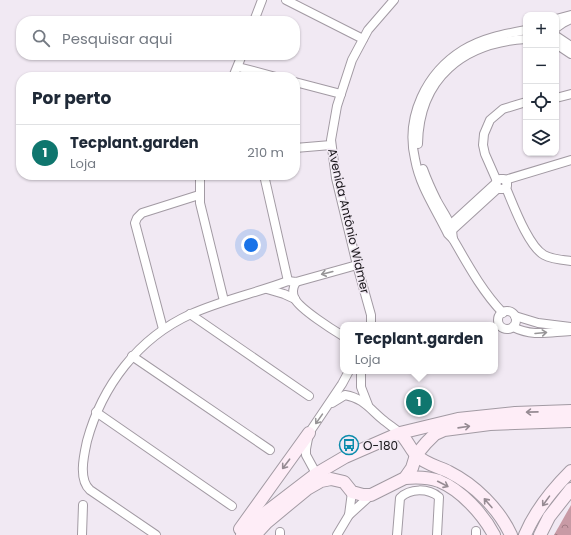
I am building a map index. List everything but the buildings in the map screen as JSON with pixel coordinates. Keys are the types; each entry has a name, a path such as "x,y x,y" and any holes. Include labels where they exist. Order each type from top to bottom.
{"street":[{"path":"256,16 262,0"},
{"path":"286,0 363,39"},
{"name":"Avenida Antônio Widmer","path":"370,322 371,315 336,178 331,140 337,106 352,60 368,30 394,0"},
{"path":"559,18 571,15"},
{"path":"559,26 571,19"},
{"path":"503,313 486,293 425,190 415,160 412,145 413,124 419,102 426,88 436,73 450,59 464,49 497,35 523,31"},
{"path":"559,38 571,46"},
{"path":"450,231 428,182 419,154 418,135 424,107 430,93 443,75 464,56 491,44 502,41 523,39"},
{"path":"559,46 571,54"},
{"path":"236,72 240,60"},
{"path":"238,67 257,72"},
{"path":"300,83 341,94"},
{"path":"559,92 571,89"},
{"path":"559,97 571,94"},
{"path":"523,103 503,109 490,120 484,134 483,145 485,154 527,234 537,249 543,255 571,261"},
{"path":"501,183 487,148 491,128 495,121 503,115 523,107"},
{"path":"300,148 331,145"},
{"path":"450,231 501,183 571,160"},
{"path":"200,180 199,195 224,301"},
{"path":"265,180 293,282 292,292 295,299"},
{"path":"163,329 135,223 137,218 142,213 199,195"},
{"path":"156,535 87,488 84,481 83,463 89,434 96,412 112,383 132,356 163,329 190,314 224,301 264,289 357,265"},
{"path":"264,289 276,291 295,299 308,311 340,334"},
{"path":"498,322 503,313 511,312 515,316 538,323 571,327"},
{"path":"190,314 309,396"},
{"path":"368,322 371,315"},
{"path":"513,327 516,322 515,316"},
{"path":"498,326 504,329 513,327 522,332 533,334 571,331"},
{"path":"132,356 270,450"},
{"path":"236,535 309,433 347,374"},
{"path":"361,374 361,387 368,405"},
{"path":"328,405 345,395 356,398 368,405 406,439 416,455 470,485 498,514 510,532 527,532 546,500 571,471"},
{"path":"96,412 232,506"},
{"path":"242,535 265,513 319,477 345,457 400,433 458,419 515,413 571,412"},
{"path":"405,478 412,468 416,455 435,434 444,430 510,423 571,421"},
{"path":"309,433 306,455 319,477 344,482"},
{"path":"426,443 431,459 448,472"},
{"path":"345,457 342,477 344,482 352,492 363,495 371,495"},
{"path":"255,535 267,522 307,489 319,477"},
{"path":"337,535 349,515 371,495 405,478 424,477 439,481 451,488 472,505 489,525 494,535"},
{"path":"540,535 549,517 571,489"},
{"path":"397,535 400,498 407,492 413,491 430,492 439,497 437,535"},
{"path":"349,515 352,492"},
{"path":"82,535 83,505"}],"green space":[{"path":"571,505 571,535 554,535"}],"place":[{"name":"Tecplant.garden","path":"419,402"},
{"name":"O-180","path":"349,445"}]}
